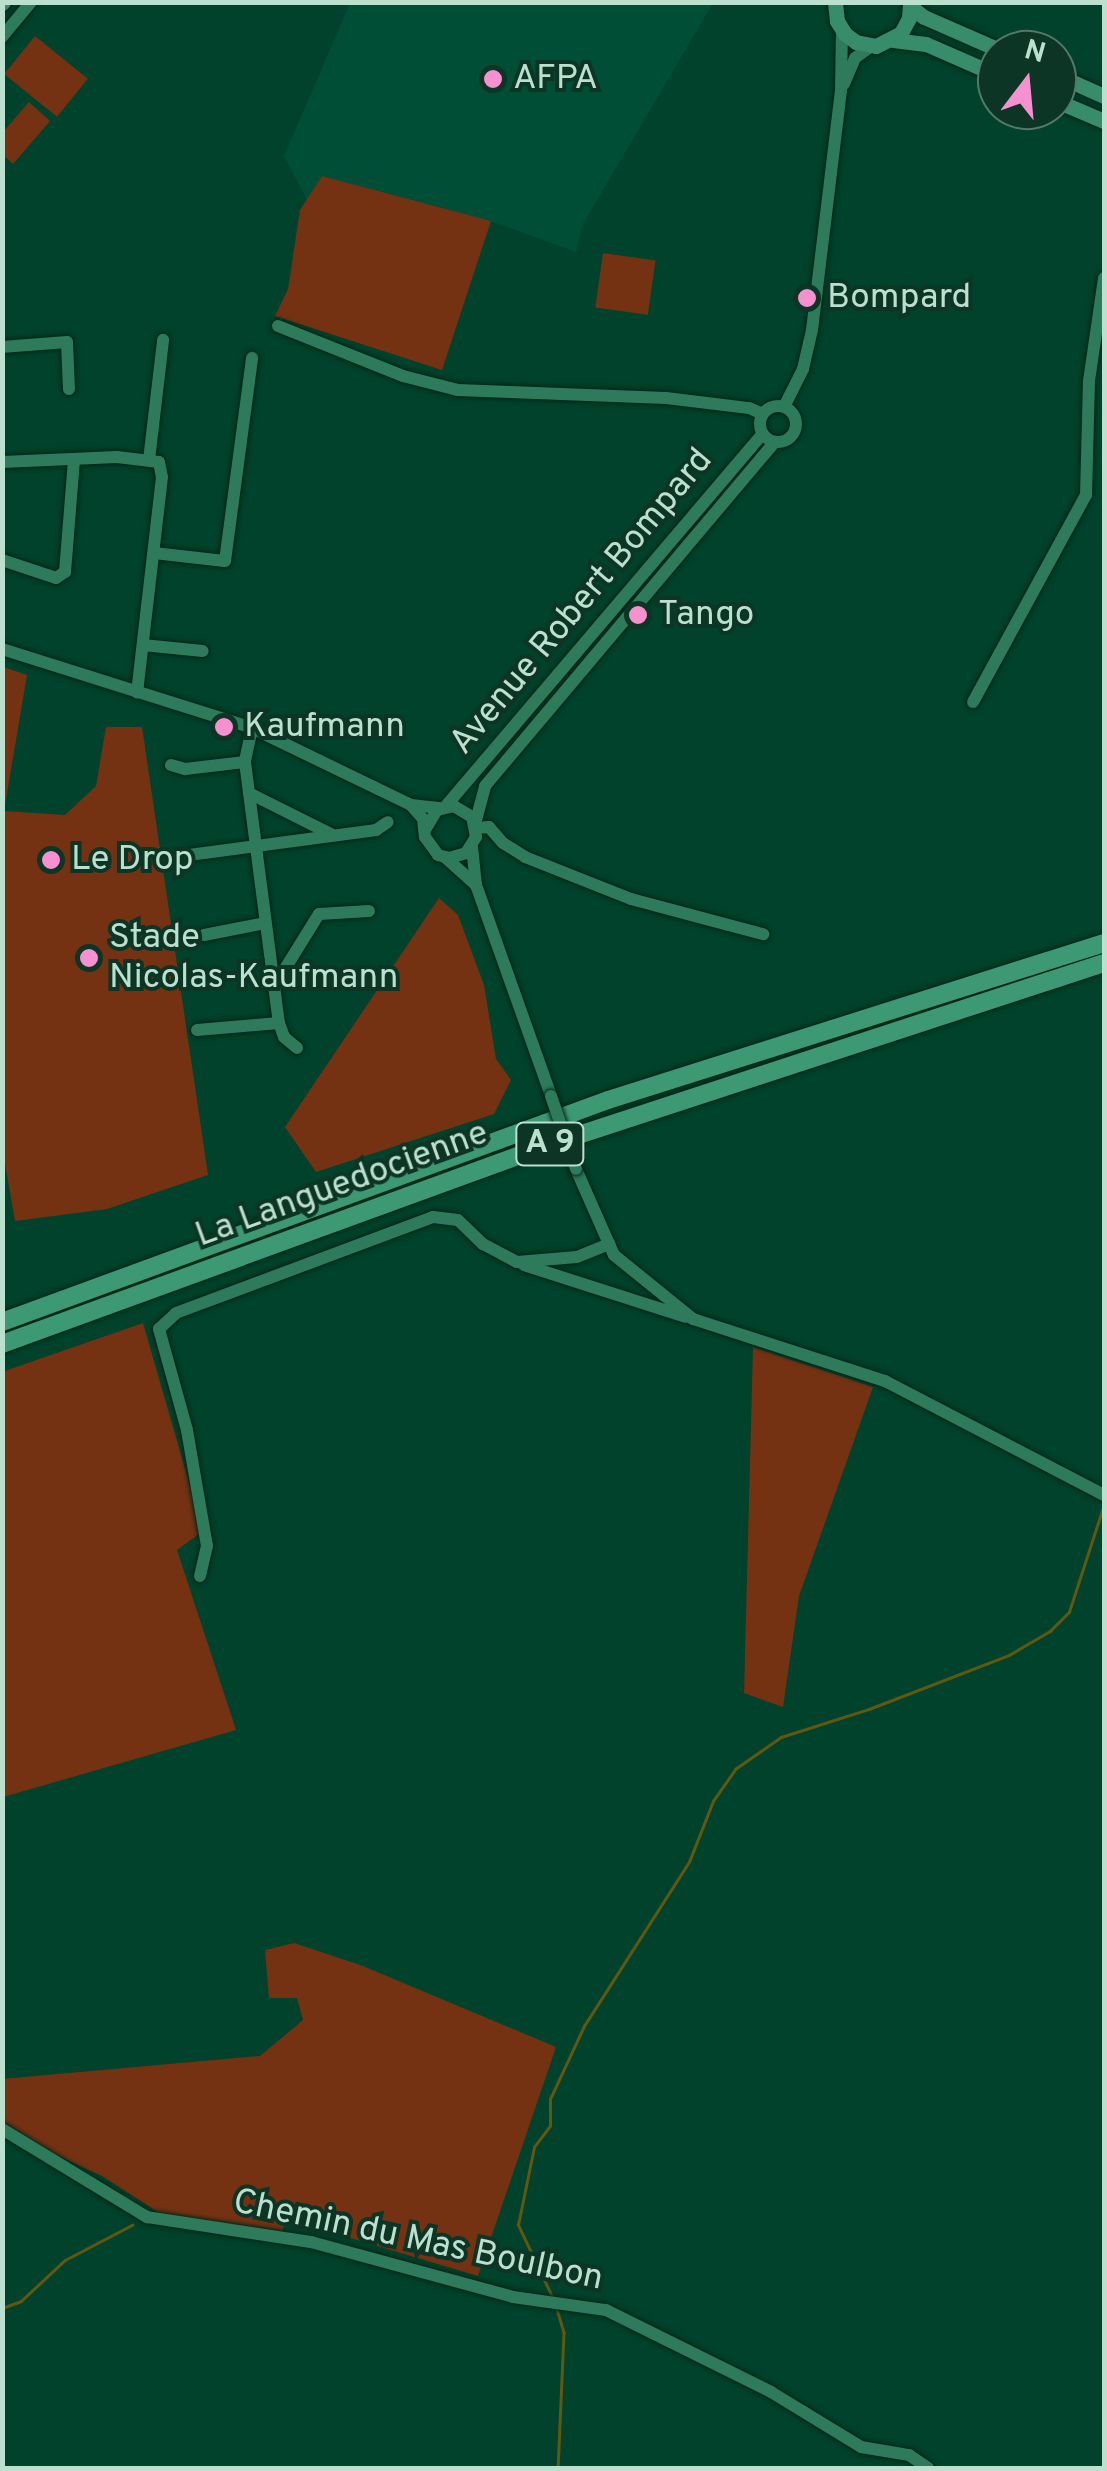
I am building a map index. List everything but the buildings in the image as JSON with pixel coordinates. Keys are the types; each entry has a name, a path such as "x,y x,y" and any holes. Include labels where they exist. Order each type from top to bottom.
{"highway":[{"name":"La Languedocienne","path":"2,1322 608,1100 1104,943"},
{"name":"La Languedocienne","path":"2,1344 548,1145 1104,963"}],"main road":[{"path":"832,5 842,30 856,42 873,46 893,40 926,44 977,66"},
{"path":"893,40 906,26 911,5 977,39"},
{"path":"1077,84 1104,96"},
{"path":"1077,110 1104,121"}],"street":[{"path":"2,37 31,2"},
{"name":"Avenue Robert Bompard","path":"476,826 484,786 776,442 787,440 796,425 793,414 784,407 803,369 812,330 841,91 842,30"},
{"name":"Avenue Robert Bompard","path":"841,91 855,58 873,46"},
{"path":"973,702 1086,495 1089,381 1104,278"},
{"path":"278,326 403,376 458,390 686,400 750,408 762,414"},
{"path":"149,460 163,340"},
{"path":"2,347 67,342 69,390"},
{"path":"154,553 226,561 252,358"},
{"path":"762,414 772,406 784,407"},
{"path":"762,414 763,434 776,442"},
{"name":"Avenue Robert Bompard","path":"443,807 763,434"},
{"path":"2,560 56,578 64,572 74,459"},
{"path":"2,462 149,460 162,468 137,693"},
{"path":"143,645 203,651"},
{"path":"2,649 252,728 411,805 419,812 429,846 476,885"},
{"path":"252,728 245,762 279,1023 284,1037 297,1048"},
{"path":"172,765 185,770 245,762"},
{"path":"249,793 336,836"},
{"path":"411,805 464,809 476,826 472,846 476,885 576,1169 609,1244 614,1255 693,1319"},
{"path":"425,830 430,816 443,807"},
{"path":"189,855 376,830 388,822"},
{"path":"476,826 490,827 503,844 525,857 631,899 763,934"},
{"path":"444,856 458,857 472,846"},
{"path":"273,976 283,972 319,914 368,911"},
{"path":"204,935 265,923"},
{"path":"197,1030 279,1023"},
{"path":"200,1576 208,1546 187,1430 159,1329 176,1313 433,1217 458,1220 483,1244 517,1262 885,1381 1103,1495"},
{"path":"517,1262 576,1257 609,1244"},
{"name":"Chemin du Mas Boulbon","path":"2,2130 147,2216 312,2242 544,2301 606,2310 771,2392 861,2447 909,2455 928,2468"}],"shaded area":[{"name":"AFPA","path":"350,3 713,3 583,224 576,252 491,221 322,176 308,202 284,156"},
{"path":"35,36 88,79 57,117 4,74"},
{"path":"29,102 50,121 13,164 3,155 3,132"},
{"path":"322,176 491,221 442,370 275,316 288,289 300,210"},
{"path":"603,253 655,260 648,315 595,307"},
{"name":"Stade Nicolas-Kaufmann","path":"3,667 27,675 4,811 65,815 96,786 106,727 142,727 208,1175 107,1209 15,1221 2,1146"},
{"path":"439,898 458,915 484,985 496,1059 511,1080 494,1114 316,1172 285,1127"},
{"path":"143,1323 203,1531 177,1550 236,1730 3,1797 2,1372"},
{"path":"753,1347 873,1387 799,1596 783,1707 744,1693"},
{"path":"294,1943 363,1966 556,2047 478,2276 287,2219 282,2231 161,2214 102,2176 29,2142 3,2124 2,2079 260,2056 303,2020 297,1998 269,1998 265,1950"}],"waterway":[{"path":"553,2299 518,2225 534,2147 550,2126 550,2099 584,2026 689,1862 713,1801 735,1769 781,1737 869,1709 1009,1655 1050,1631 1069,1612 1104,1504"},
{"path":"2,2308 21,2301 65,2260 132,2225"},
{"path":"556,2306 564,2333 558,2468"}],"place":[{"name":"AFPA","path":"493,79"},
{"name":"Bompard","path":"807,298"},
{"name":"Tango","path":"638,615"},
{"name":"Kaufmann","path":"224,727"},
{"name":"Le Drop","path":"51,860"},
{"name":"Stade Nicolas-Kaufmann","path":"89,958"}]}
